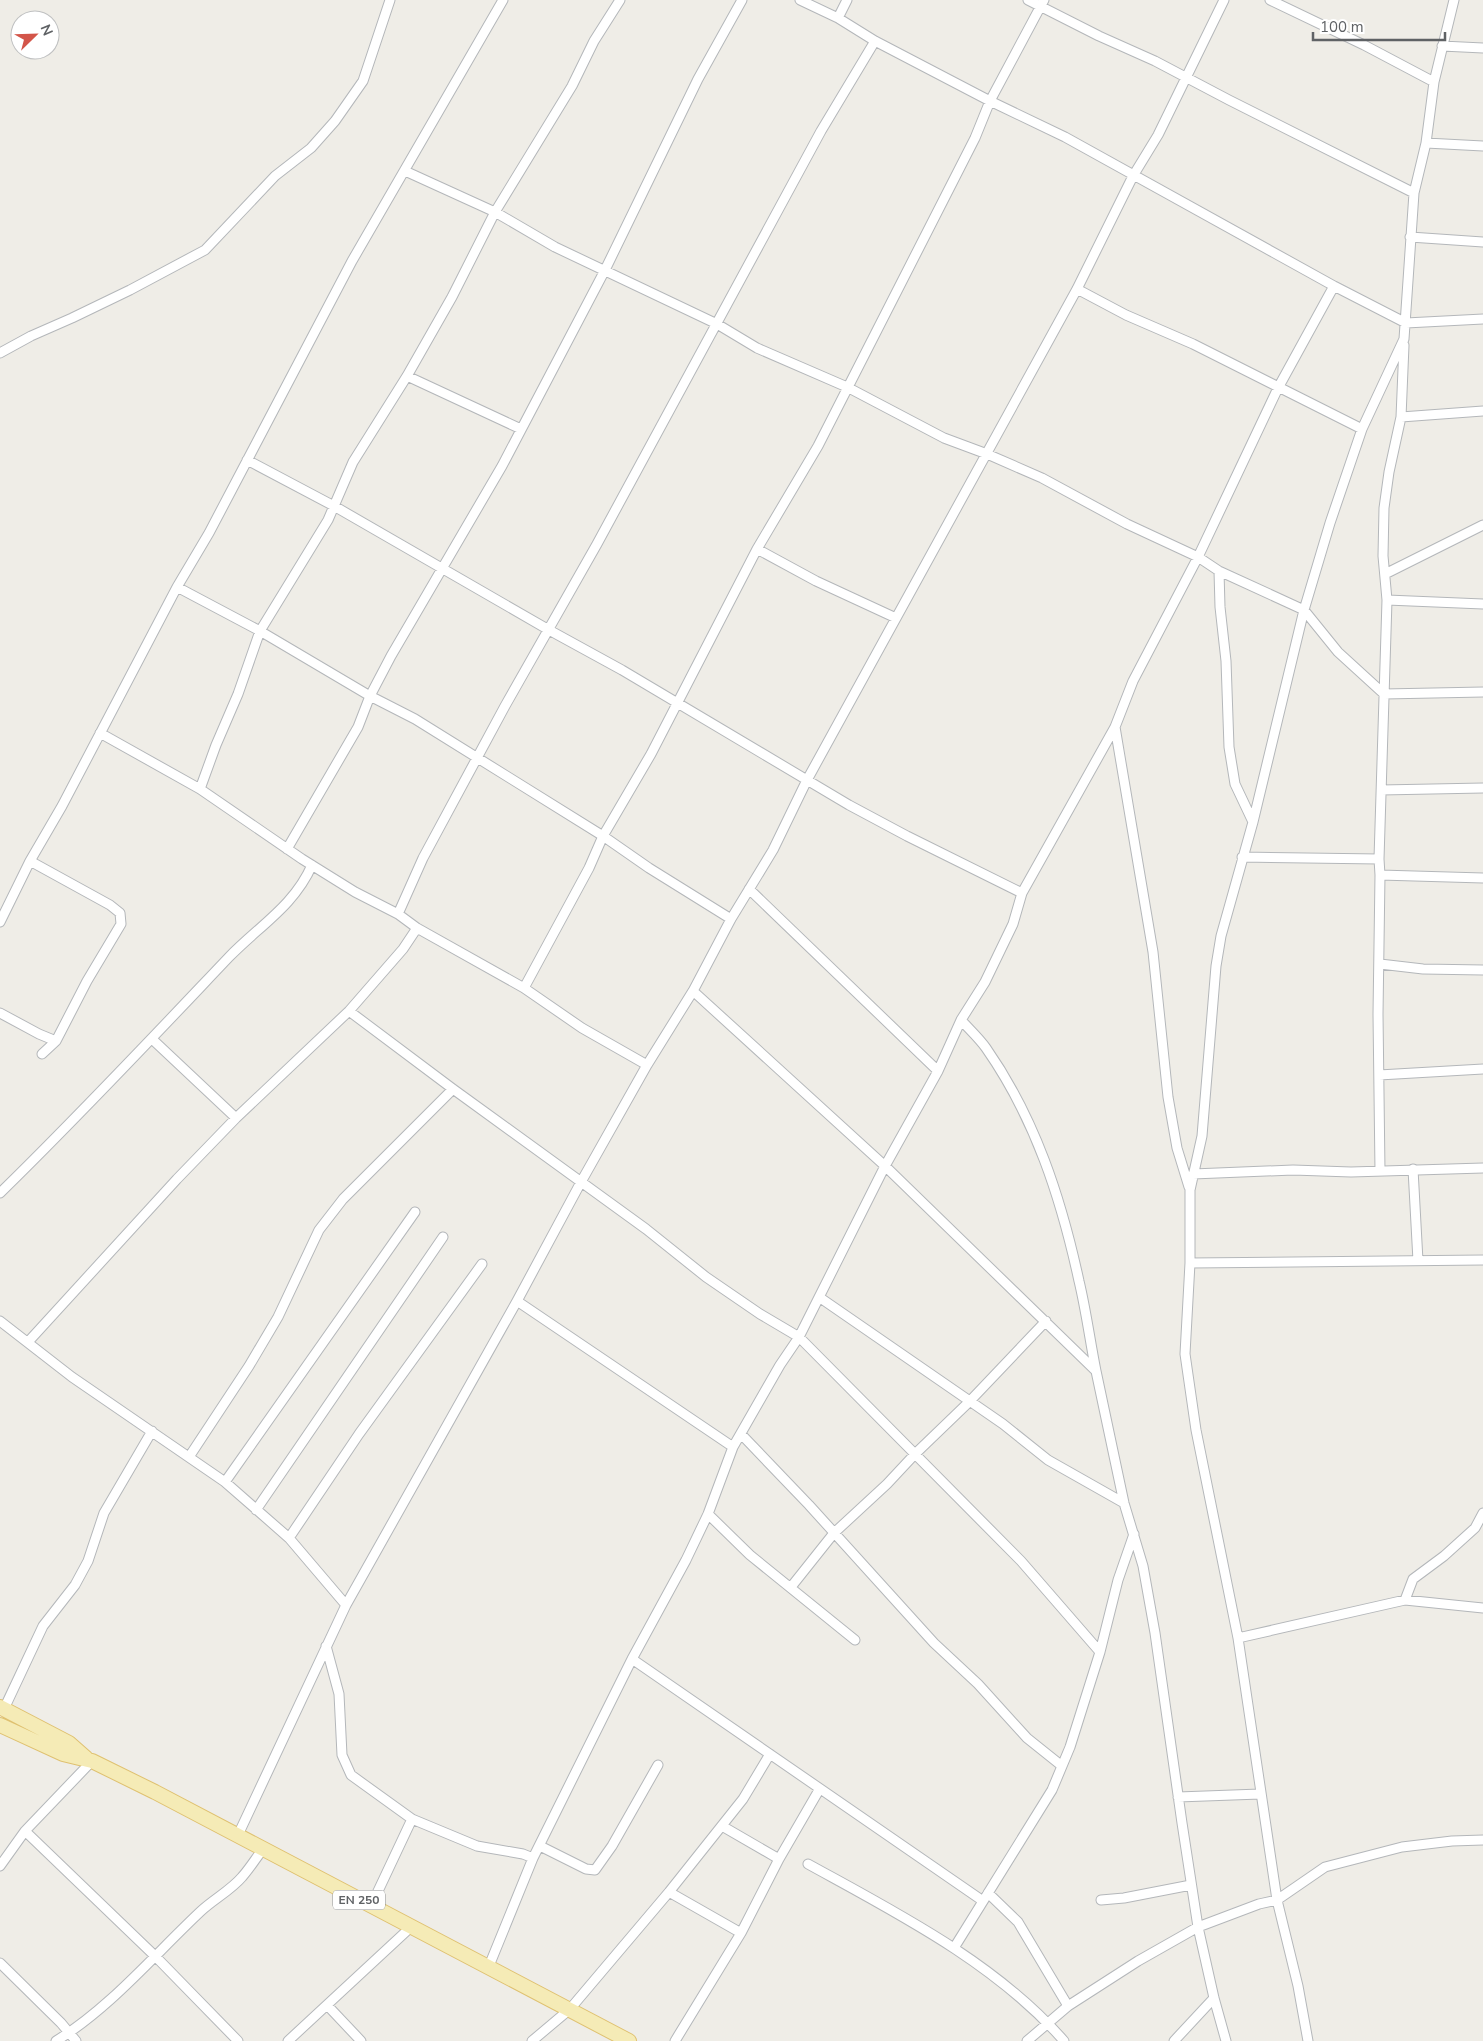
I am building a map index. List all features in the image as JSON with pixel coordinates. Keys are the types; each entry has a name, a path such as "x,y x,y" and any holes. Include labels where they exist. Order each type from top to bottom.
{"main road":[{"name":"EN 250","path":"2,1708 69,1743 90,1761"},
{"name":"EN 250","path":"0,1724 63,1754 90,1761 238,1835 629,2041"}],"street":[{"path":"0,353 31,336 130,290 205,250 262,189 311,148 335,121 363,81 390,0"},
{"path":"0,922 30,861 177,587 209,533 352,260 405,172 503,0"},
{"path":"200,789 238,694 260,631 328,520 353,462 407,376 452,297 495,212 572,86 594,41 620,0"},
{"path":"287,849 358,727 370,696 391,656 502,466 605,270 698,79 742,0"},
{"path":"800,0 838,18 876,41 990,101 1065,137 1334,286 1406,323 1483,319"},
{"path":"838,18 847,0"},
{"path":"1028,0 1042,3 1414,193"},
{"path":"238,1835 346,1605 647,1065 693,991 731,919 772,850 807,780 988,454 1077,289 1133,176 1158,135 1224,0"},
{"path":"1270,0 1364,45 1434,82"},
{"path":"1380,1171 1378,1014 1380,964 1378,926 1387,600 1384,508 1389,472 1401,417 1404,339 1414,193 1426,143 1434,82 1454,0"},
{"path":"524,988 589,868 603,836 633,786 678,702 757,549 818,446 976,138 990,101 1042,3"},
{"path":"398,914 423,858 477,758 717,324 821,131 876,41"},
{"path":"1442,46 1483,48"},
{"path":"1426,143 1483,146"},
{"path":"405,172 495,212 555,247 717,324 757,348 847,387 944,438 988,454 1042,478 1127,524 1198,557 1219,571 1304,610 1338,652 1384,694 1483,692"},
{"path":"1410,236 1483,242"},
{"path":"489,1966 533,1858 632,1659 686,1560 708,1514 733,1447 780,1365 799,1337 884,1166 938,1071 960,1020 985,982 1012,924 1022,893 1114,727 1133,681 1198,557 1278,388 1334,286"},
{"path":"1077,289 1126,315 1193,344 1362,429"},
{"path":"1308,2041 1298,1986 1277,1900 1238,1638 1196,1430 1185,1354 1190,1263 1190,1190 1202,1136 1216,966 1221,936 1253,822 1304,610 1330,524 1362,429 1404,339"},
{"path":"407,376 521,429"},
{"path":"1401,417 1483,411"},
{"path":"247,460 334,506 678,702 807,780 906,836 1022,893"},
{"path":"1385,574 1483,525"},
{"path":"757,549 816,581 896,618"},
{"path":"1219,571 1220,607 1226,661 1229,747 1235,784 1253,822"},
{"path":"177,587 260,631 370,696 414,719 603,836 649,868 731,919"},
{"path":"1387,600 1483,604"},
{"path":"1114,727 1153,952 1168,1097 1177,1148 1190,1190"},
{"path":"100,733 200,789 287,849 355,892 398,914 417,928 524,988 582,1028 647,1065"},
{"path":"1381,790 1483,788"},
{"path":"1242,857 1379,859"},
{"path":"30,861 110,905 120,913 121,924 87,981 56,1041 42,1054"},
{"path":"0,1193 152,1039 231,955 280,910 304,882 312,864"},
{"path":"1380,875 1483,878"},
{"path":"749,889 938,1071"},
{"path":"28,1342 131,1227 236,1118 349,1011 403,949 417,928"},
{"path":"1380,964 1483,970"},
{"path":"693,991 884,1166 1096,1370"},
{"path":"349,1011 646,1229 706,1277 760,1314 799,1337 1021,1561 1100,1652"},
{"path":"0,1013 56,1041"},
{"path":"960,1020 985,1046 1020,1105 1051,1176 1078,1274 1124,1503 1143,1566 1155,1633 1198,1927 1226,2041"},
{"path":"152,1039 236,1118"},
{"path":"1379,1075 1483,1069"},
{"path":"189,1456 254,1358 278,1317 319,1230 350,1192 453,1089"},
{"path":"1193,1174 1293,1170 1351,1172 1483,1168"},
{"path":"1413,1170 1418,1261"},
{"path":"225,1482 416,1212"},
{"path":"256,1510 443,1237"},
{"path":"1190,1263 1483,1260"},
{"path":"289,1538 360,1434 482,1264"},
{"path":"819,1298 1003,1424 1048,1460 1124,1503"},
{"path":"517,1301 733,1447"},
{"path":"0,1321 72,1377 225,1482 289,1538 346,1605"},
{"path":"790,1587 834,1533 888,1484 1046,1321"},
{"path":"2,1708 42,1626 75,1585 88,1562 104,1513 152,1431"},
{"path":"741,1434 922,1630 978,1684 1028,1738 1062,1766"},
{"path":"1405,1600 1413,1579 1444,1556 1475,1528 1483,1513"},
{"path":"708,1514 750,1555 855,1640"},
{"path":"954,1948 1052,1790 1062,1766 1100,1652 1118,1580 1134,1534"},
{"path":"1238,1638 1405,1600 1483,1608"},
{"path":"326,1646 339,1694 342,1755 351,1775 412,1819 477,1846 523,1854 533,1858"},
{"path":"632,1659 819,1790 985,1897 1018,1922 1068,2006"},
{"path":"532,2041 570,2009 669,1892 743,1799 770,1754"},
{"path":"0,1866 25,1831 90,1761"},
{"path":"540,1846 586,1869 595,1870 612,1846 658,1765"},
{"path":"675,2041 741,1933 779,1859 819,1790"},
{"path":"1178,1797 1260,1794"},
{"path":"371,1906 412,1819"},
{"path":"722,1826 779,1859"},
{"path":"25,1831 156,1957 238,2041"},
{"path":"1027,2041 1068,2006 1138,1960 1198,1927 1259,1904 1277,1900 1325,1867 1402,1847 1452,1841 1483,1840"},
{"path":"56,2041 68,2033 156,1957 201,1911 242,1877 263,1849"},
{"path":"808,1864 954,1948 1024,2001 1048,2022 1064,2041"},
{"path":"1101,1900 1124,1898 1191,1885"},
{"path":"669,1892 741,1933"},
{"path":"288,2041 412,1926"},
{"path":"0,1963 62,2023 76,2041"},
{"path":"1174,2041 1214,1998"},
{"path":"326,2005 361,2041"}]}
